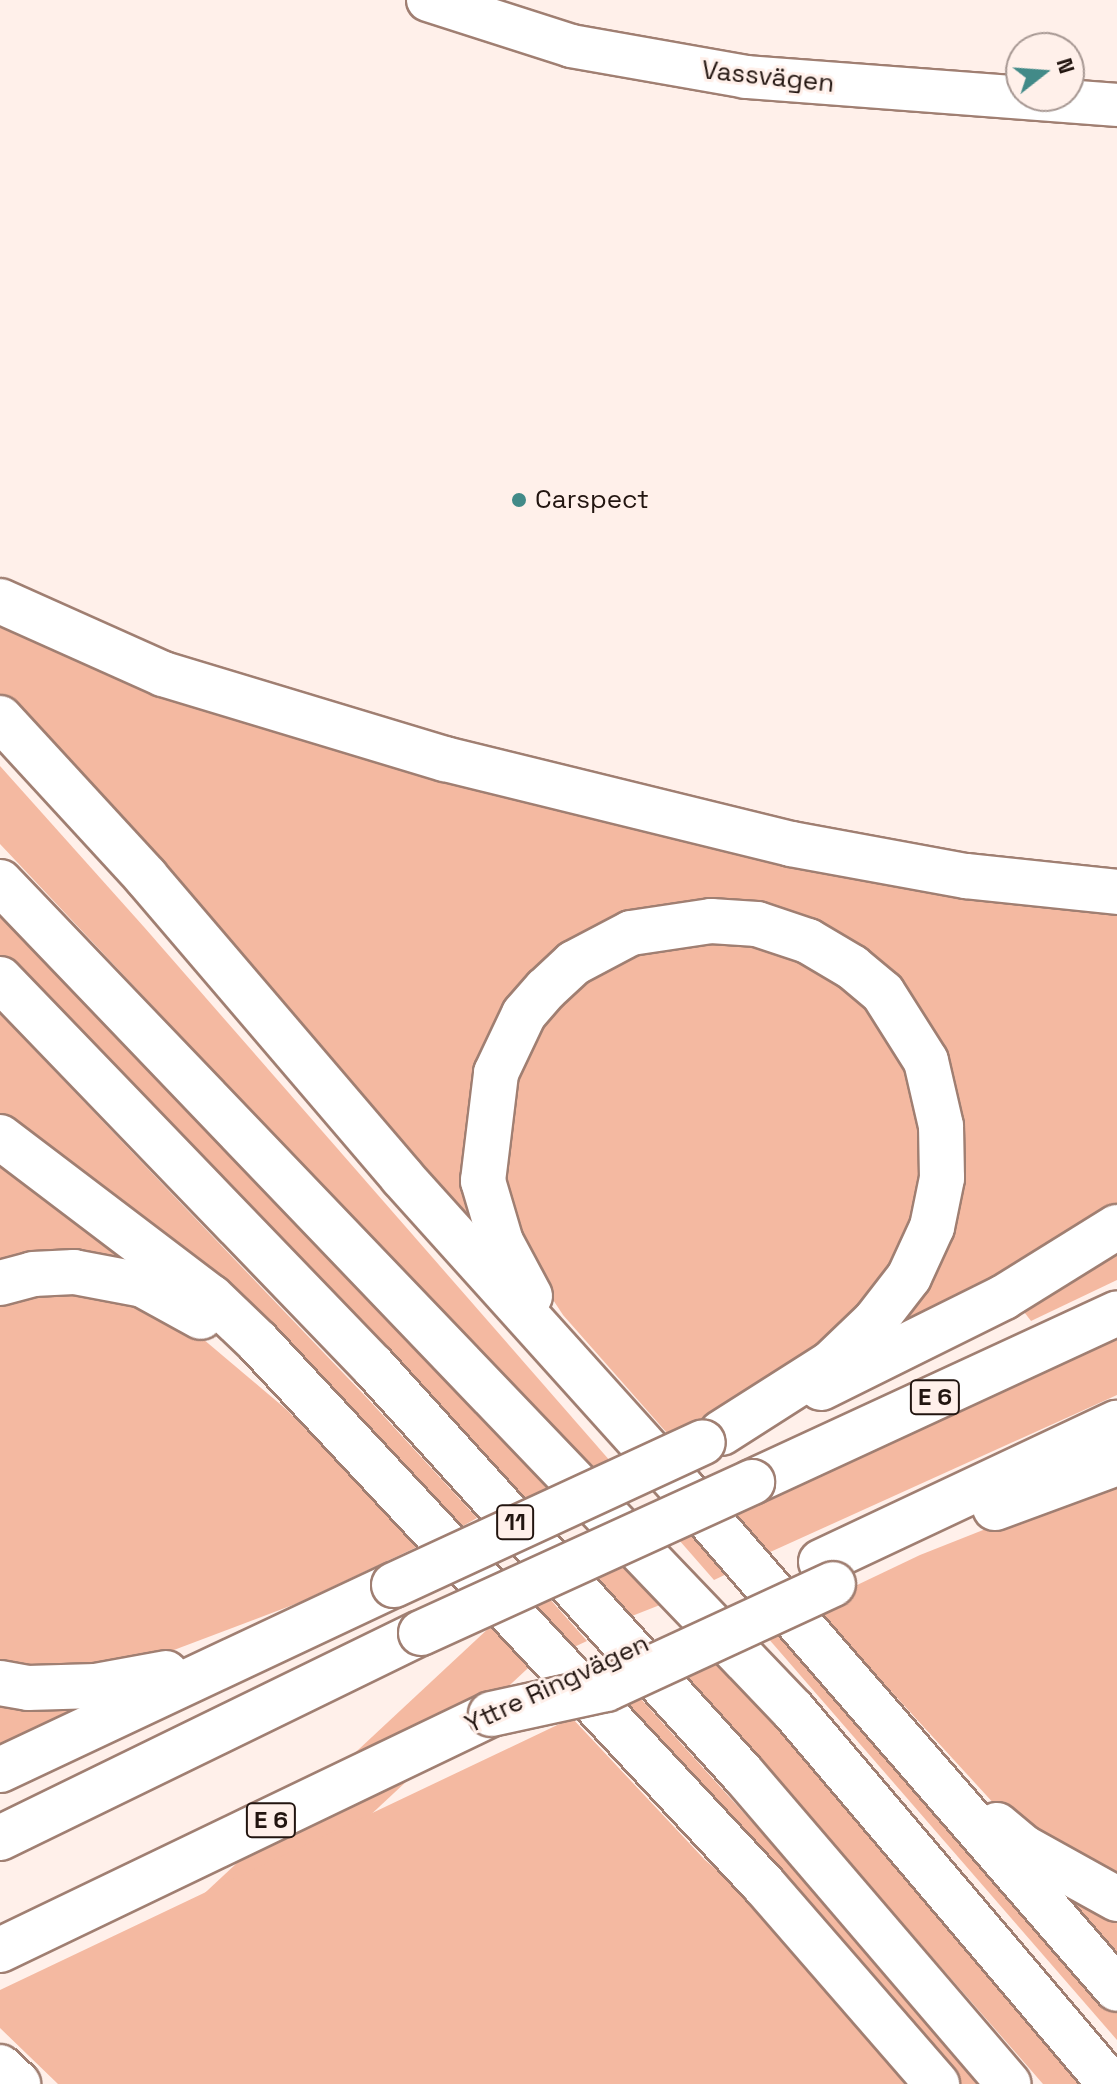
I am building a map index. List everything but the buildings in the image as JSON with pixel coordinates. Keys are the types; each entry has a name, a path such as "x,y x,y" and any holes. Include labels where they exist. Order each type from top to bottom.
{"highway":[{"path":"0,601 163,674 445,759 791,844 966,876 1117,892"},
{"path":"0,718 680,1486 1117,1989"},
{"path":"0,882 793,1710 1110,2084"},
{"path":"680,1486 531,1298 501,1242 483,1181 496,1073 524,1014 574,963 631,933 711,921 757,924 808,941 883,993 926,1061 941,1126 942,1165 932,1227 909,1277 875,1321 831,1363 712,1437"},
{"name":"11","path":"0,979 405,1401 743,1774 1009,2084"},
{"path":"0,1137 211,1297 764,1885 937,2084"},
{"path":"0,1770 250,1649 912,1346 1117,1227"},
{"path":"0,1283 33,1274 74,1272 143,1285 191,1309 344,1436"},
{"name":"E 6","path":"0,1838 421,1633 1117,1313"},
{"name":"Yttre Ringvägen","path":"0,1950 491,1714 827,1573 1117,1423"},
{"path":"827,1573 1117,1463"},
{"path":"0,1683 28,1688 96,1686 250,1649"},
{"path":"833,1663 1023,1847 1117,1899"},
{"path":"0,2067 18,2084"}],"street":[{"name":"Vassvägen","path":"428,0 571,46 746,77 1117,105"}],"shaded area":[{"path":"0,615 58,643 1117,910 1117,1210 863,1356 918,1288 925,1021 710,904 517,1002 496,1262 0,695"},
{"path":"0,766 611,1462 591,1471 0,844"},
{"path":"0,894 553,1487 517,1521 0,966"},
{"path":"733,937 819,966 889,1027 920,1102 925,1172 906,1245 840,1334 721,1410 667,1433 563,1315 542,1283 503,1193 519,1060 554,1007 598,972 646,947"},
{"path":"0,1014 368,1399 477,1518 461,1527 386,1448 0,1116"},
{"path":"0,1166 51,1203 132,1267 0,1269"},
{"path":"1117,1246 1117,1280 1031,1321 1018,1304"},
{"path":"43,1292 115,1296 190,1328 287,1410 419,1546 298,1603 158,1656 85,1672 0,1666 0,1302"},
{"path":"1117,1336 1117,1395 768,1553 734,1514"},
{"path":"1117,1477 1117,1881 997,1807 813,1606 920,1555"},
{"path":"696,1532 733,1571 714,1580 679,1540"},
{"path":"628,1563 665,1603 632,1616 597,1576"},
{"path":"549,1598 587,1641 572,1648 534,1606"},
{"path":"776,1624 1117,2012 1117,2040 761,1630"},
{"path":"491,1626 529,1667 131,2038 93,1997"},
{"path":"712,1652 961,1933 1089,2084 1043,2084 679,1667"},
{"path":"632,1689 805,1881 979,2084 955,2084 614,1697"},
{"path":"115,1697 0,1751 0,1700"},
{"path":"572,1718 705,1860 788,1931 919,2084 58,2084 0,2028 0,1990"},
{"path":"1041,1881 1117,1914 1117,1967"}],"place":[{"name":"Carspect","path":"519,500"}]}
